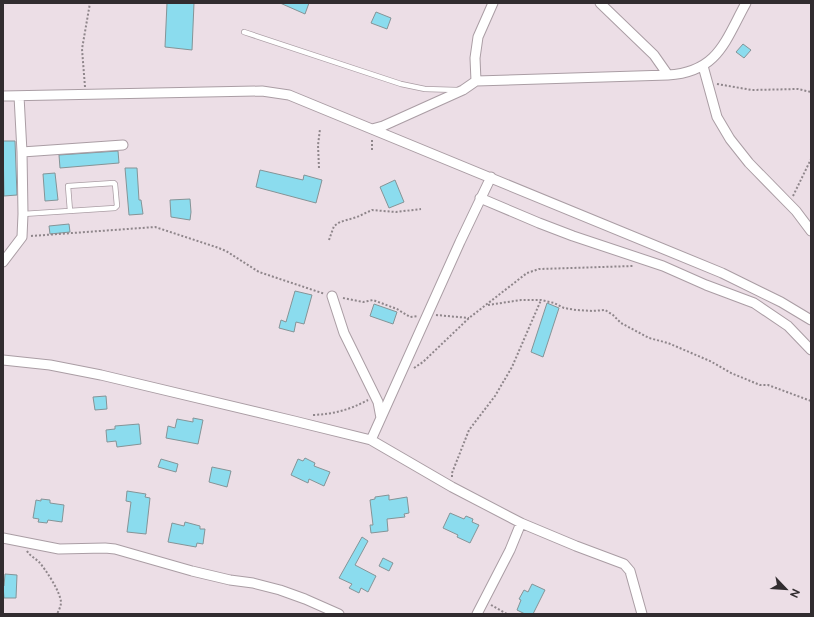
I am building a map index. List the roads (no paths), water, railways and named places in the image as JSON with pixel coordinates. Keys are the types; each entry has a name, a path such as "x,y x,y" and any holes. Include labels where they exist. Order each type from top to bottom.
{"street":[{"path":"476,81 475,58 478,37 492,3"},
{"path":"600,3 654,55 668,75"},
{"path":"372,129 390,123 463,90 476,81 668,75 688,72 703,66 714,57 746,3"},
{"path":"703,66 709,83 717,117 730,139 750,163 796,211 811,231"},
{"path":"3,96 262,91 289,95 722,273 781,302 811,320"},
{"path":"3,262 22,237 22,152 19,96"},
{"path":"22,152 123,145"},
{"path":"371,440 427,314 491,177"},
{"path":"480,198 539,223 663,266 706,285 754,303 788,326 811,350"},
{"path":"332,296 344,333 376,396 381,418"},
{"path":"3,360 50,365 101,375 371,440 521,523 624,564 630,571 642,614"},
{"path":"477,614 510,550 521,523"},
{"path":"3,538 59,549 116,549 192,571 280,590 339,614"}],"lane":[{"path":"244,32 401,84 425,89 463,90"},
{"path":"23,214 70,211 116,208 115,184 68,186 70,211"}]}
